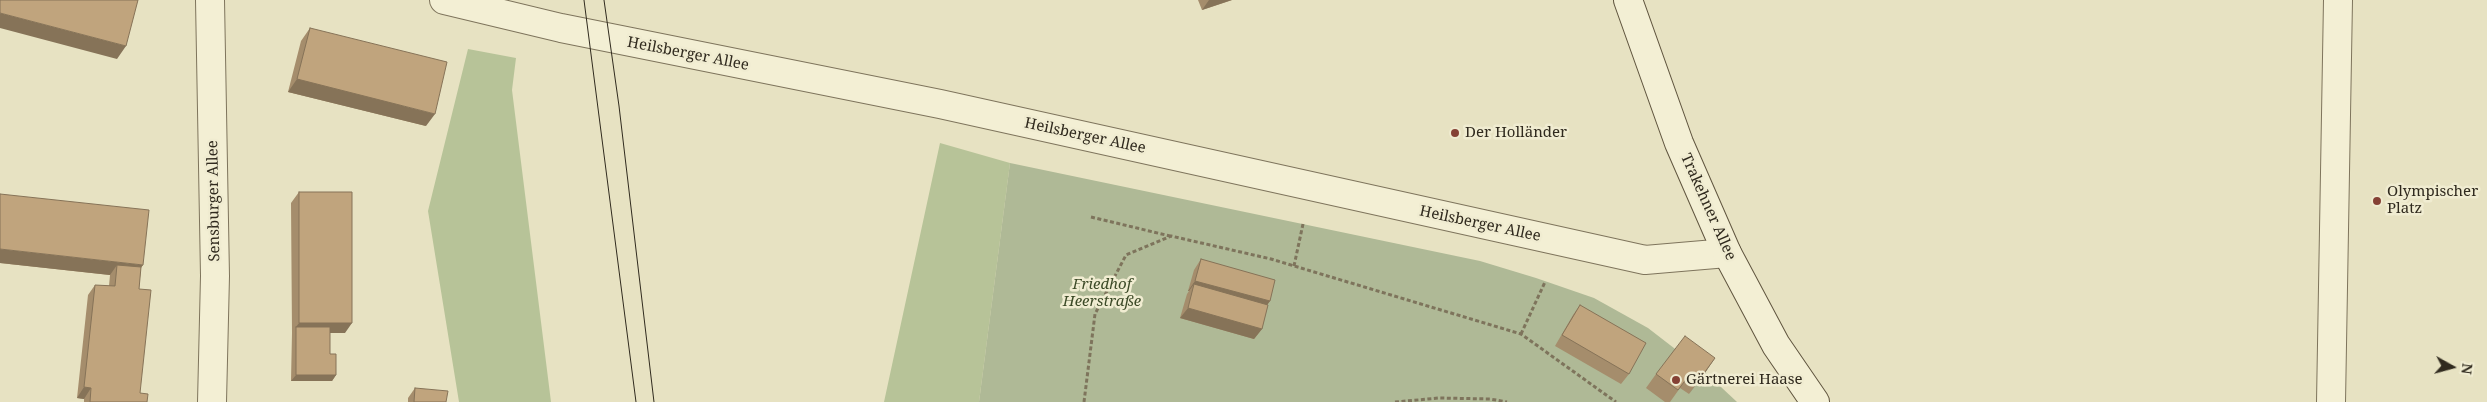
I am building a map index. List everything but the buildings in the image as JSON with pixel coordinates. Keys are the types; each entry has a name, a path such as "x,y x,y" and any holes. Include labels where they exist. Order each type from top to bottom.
{"street":[{"name":"Sensburger Allee","path":"210,0 216,276 212,402"},
{"name":"Heilsberger Allee","path":"444,0 561,28 940,104 1645,260 1727,253"},
{"name":"Trakehner Allee","path":"1628,0 1679,142 1727,253 1776,345 1815,402"},
{"path":"2331,402 2338,0"}],"path":[{"path":"1091,217 1294,266 1522,334 1616,402"},
{"path":"1294,266 1303,224"},
{"path":"1084,402 1095,314 1126,255 1171,236"},
{"path":"1522,334 1545,282"},
{"path":"1439,398 1443,402"},
{"path":"1395,402 1439,398 1507,402"}],"green space":[{"path":"468,49 516,58 512,90 551,402 459,402 428,211"},
{"path":"940,143 1010,163 979,402 884,402"},
{"name":"Friedhof Heerstraße","path":"1010,163 1480,261 1536,278 1594,298 1648,328 1705,372 1737,402 979,402"}],"tram line":[{"path":"584,0 636,402"},
{"path":"604,0 619,106 654,402"}],"place":[{"name":"Der Holländer","path":"1455,133"},
{"name":"Olympischer Platz","path":"2377,201"},
{"name":"Gärtnerei Haase","path":"1676,380"}]}
